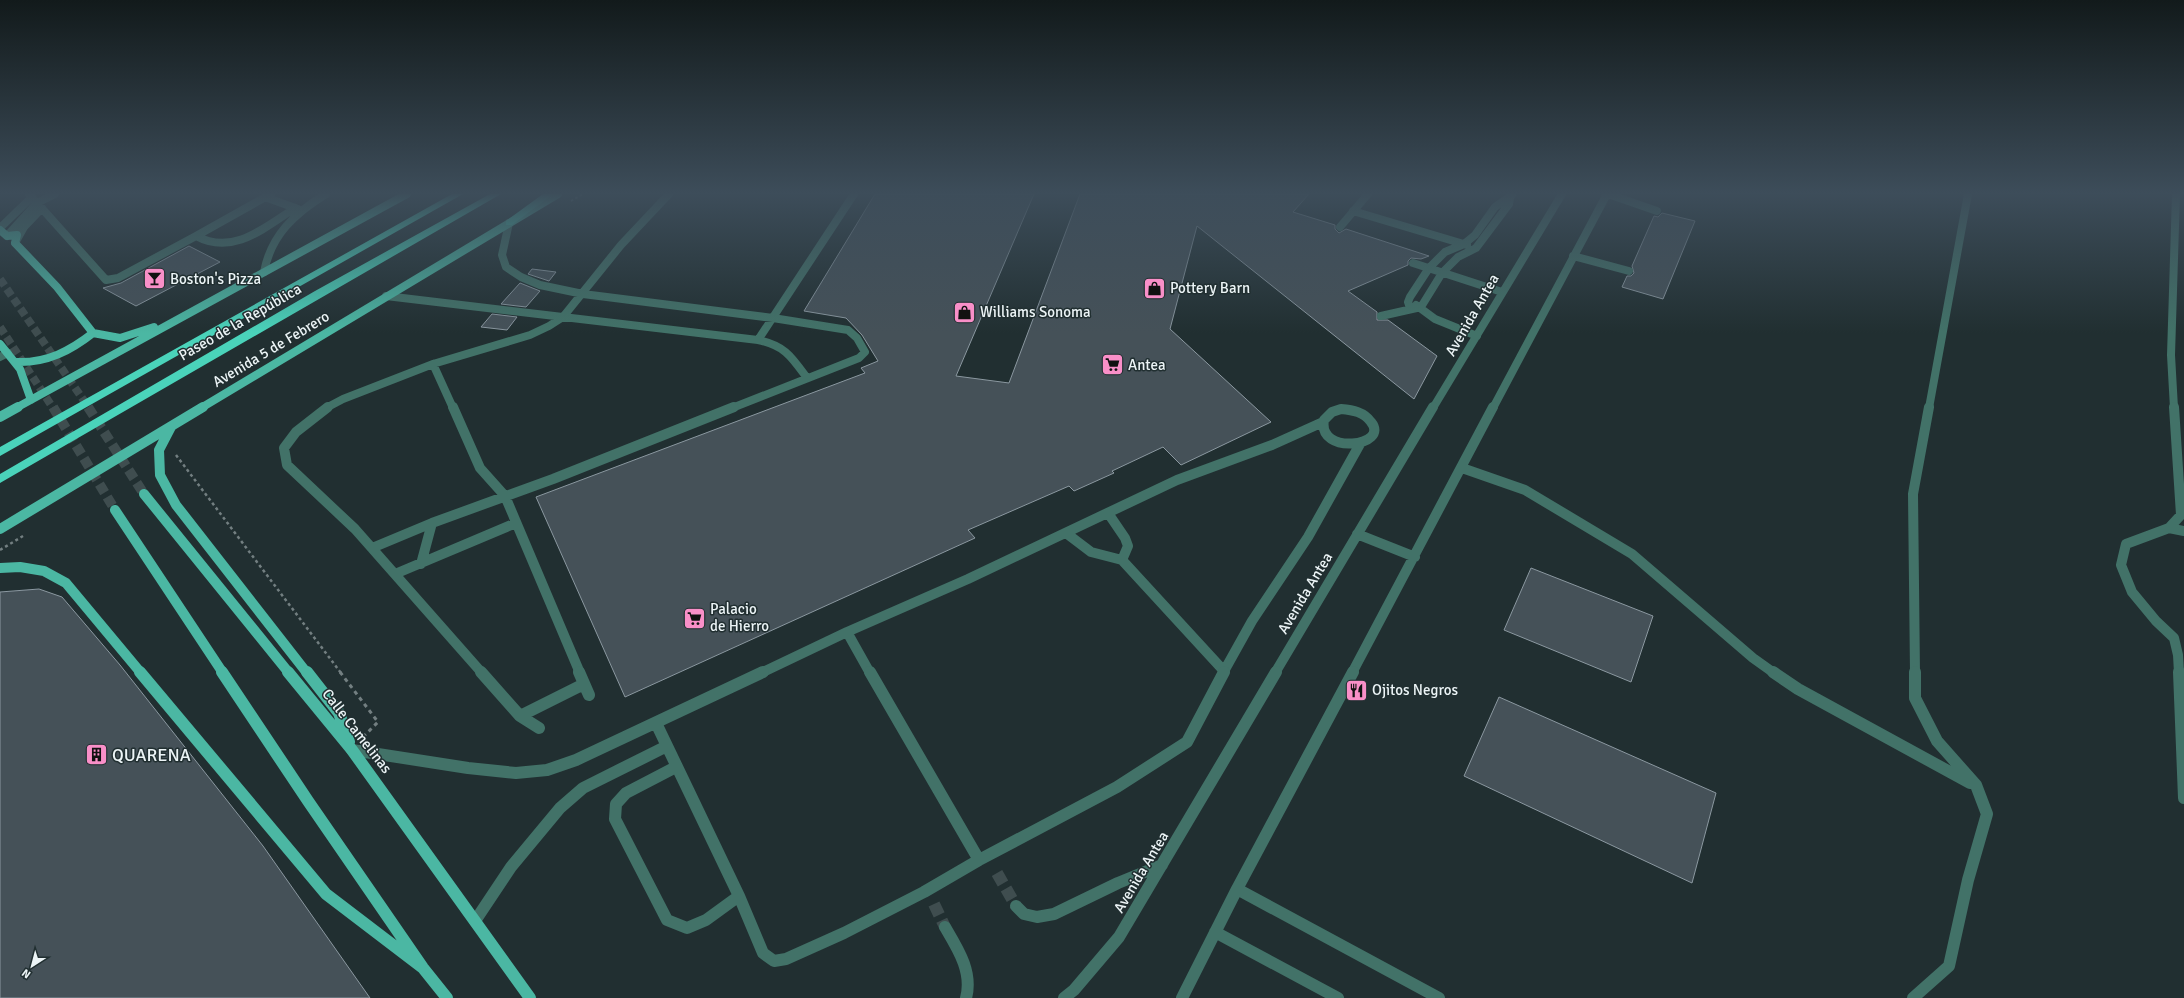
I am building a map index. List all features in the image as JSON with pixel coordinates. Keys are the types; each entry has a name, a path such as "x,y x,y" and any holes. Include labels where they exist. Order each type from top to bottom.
{"highway":[{"name":"Paseo de la República","path":"0,452 375,241"},
{"name":"Paseo de la República","path":"0,478 415,241"}],"main road":[{"path":"0,416 322,241"},
{"name":"Avenida 5 de Febrero","path":"0,528 171,428 479,241"},
{"path":"15,243 57,288 93,334 120,338 138,331 165,325"},
{"path":"0,344 4,355 17,362 34,363 47,360 78,346 93,334"},
{"path":"17,362 27,381 31,400"},
{"path":"171,428 159,450 160,475 176,505 339,713 352,750"},
{"name":"Calle Camelinas","path":"144,494 352,750 530,998"},
{"path":"115,510 308,801 423,968 447,998"},
{"path":"0,568 20,567 44,571 66,583 326,894 423,968"}],"street":[{"path":"71,241 106,280 118,278 188,241"},
{"path":"205,241 210,243 226,244 236,241"},
{"path":"264,272 265,260 275,241"},
{"path":"372,548 432,523 553,479 859,358 865,352 863,346 848,330 773,318 583,294 540,285 521,277 506,267 502,255 505,241"},
{"path":"539,728 520,716 355,529 287,465 284,448 296,432 328,407 374,386 433,364 530,335 549,326 563,317 625,241"},
{"path":"758,340 824,241"},
{"path":"1452,241 1476,248"},
{"path":"1409,305 1429,268 1445,252 1464,244 1468,241"},
{"path":"1421,307 1442,272 1458,257 1476,248 1483,241"},
{"name":"Avenida Antea","path":"1064,998 1074,990 1119,937 1357,534 1533,241"},
{"path":"1182,998 1237,889 1415,557 1581,241"},
{"path":"1913,998 1949,966 1968,880 1987,814 1976,785 1937,741 1915,698 1913,494 1959,241"},
{"path":"2175,241 2171,355 2181,515 2169,528 2126,544 2121,565 2132,592 2156,621 2174,638 2184,644"},
{"path":"1573,256 1629,271"},
{"path":"1412,263 1502,292"},
{"path":"386,296 758,340 776,344 785,348 807,378"},
{"path":"1381,316 1409,305 1421,307 1435,319 1477,336"},
{"path":"433,364 480,468 505,496 587,690 520,716"},
{"path":"1348,410 1363,414 1371,420 1374,427 1374,434 1369,440 1360,444 1349,444 1334,439 1324,430 1323,422 1326,416 1333,411 1348,410"},
{"path":"352,750 468,768 516,773 547,770 576,760 847,632 968,579 1177,480 1227,463 1323,422"},
{"path":"656,723 739,896 763,953 774,961 786,959 844,933 924,892 979,860 1117,787 1187,742 1252,621 1308,537 1360,444"},
{"path":"1462,468 1525,490 1632,554 1753,658 1798,689 1976,785"},
{"path":"1108,513 1125,538 1128,546 1122,560"},
{"path":"421,564 432,523"},
{"path":"395,574 516,523"},
{"path":"2169,528 2184,531"},
{"path":"1066,533 1083,549 1103,558 1122,560 1224,671"},
{"path":"1357,534 1415,557"},
{"path":"847,632 979,860"},
{"path":"2174,638 2178,655 2184,798"},
{"path":"475,921 511,866 560,808 583,788 667,746"},
{"path":"676,767 626,792 616,804 615,819 668,920 687,928 706,920 739,896"},
{"path":"1016,906 1024,914 1037,917 1054,914 1118,883 1162,865"},
{"path":"1237,889 1439,998"},
{"path":"945,927 966,968 970,990 966,998"},
{"path":"1215,932 1338,998"}],"path":[{"path":"173,451 378,722"}],"building":[{"path":"847,241 1014,241 956,376 1009,383 1063,241 1193,241 1170,329 1271,422 1181,465 1163,447 1112,471 1114,473 1074,491 1069,486 968,530 975,538 625,697 536,497 865,373 861,368 878,361 862,335 846,318 804,311"},
{"path":"1215,241 1382,241 1429,256 1421,259 1411,258 1408,261 1408,265 1348,291 1377,312 1377,320 1388,320 1437,356 1414,399"},
{"path":"1643,241 1687,241 1663,299 1622,287 1627,276 1631,276 1634,273 1632,266"},
{"name":"Boston's Pizza","path":"189,246 220,262 136,306 103,288 121,283"},
{"path":"532,269 556,272 549,281 528,274"},
{"path":"520,283 540,291 526,307 501,304"},
{"path":"492,314 517,317 507,330 481,327"},
{"path":"1531,568 1653,616 1631,682 1504,630"},
{"name":"QUARENA","path":"39,589 62,597 120,665 263,846 370,998 0,998 0,592"},
{"path":"1499,697 1716,793 1692,883 1464,776"}],"tunnel":[{"path":"0,279 89,408"},
{"path":"0,327 53,408"},
{"path":"53,407 115,510"},
{"path":"88,407 144,494"},
{"path":"997,873 1016,906"},
{"path":"934,904 945,927"}],"place":[{"name":"Boston's Pizza","path":"154,279"},
{"name":"Pottery Barn","path":"1155,288"},
{"name":"Williams Sonoma","path":"964,312"},
{"name":"Antea","path":"1112,365"},
{"name":"Palacio de Hierro","path":"695,618"},
{"name":"Ojitos Negros","path":"1357,690"},
{"name":"QUARENA","path":"96,755"}]}
